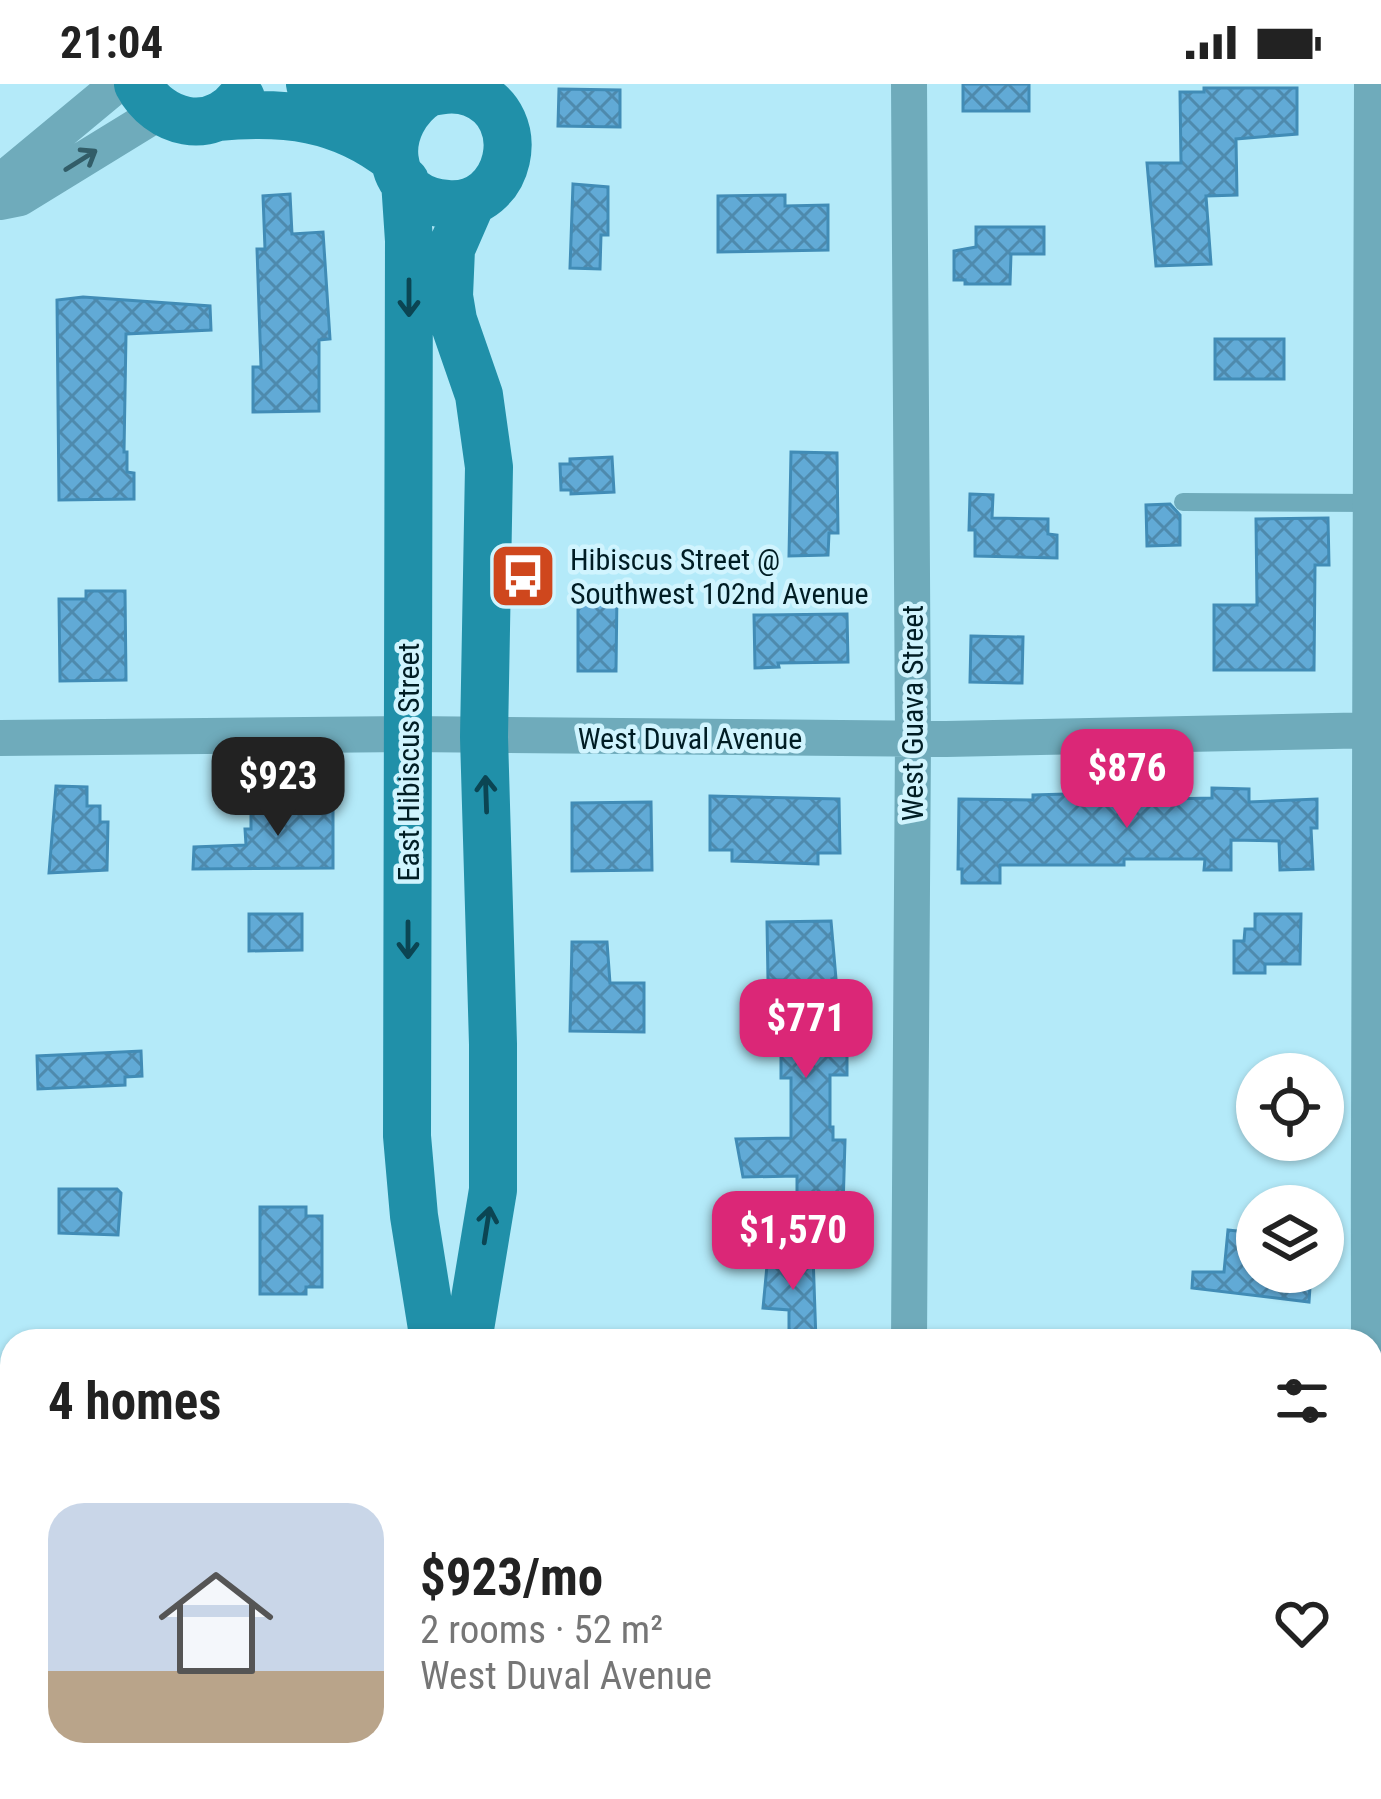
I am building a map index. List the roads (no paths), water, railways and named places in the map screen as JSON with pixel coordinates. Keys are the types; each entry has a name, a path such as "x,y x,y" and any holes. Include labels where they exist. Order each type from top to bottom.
{"street":[{"path":"0,182 118,84"},
{"path":"310,84 369,98 444,88 483,98 496,110 511,105 509,144 500,178 472,201 454,235 449,296 479,395 489,467 484,737 494,1044 493,1190 470,1329"},
{"name":"West Guava Street","path":"909,84 913,738 909,1329"},
{"path":"1369,1329 1375,730 1372,84"},
{"path":"399,170 393,138 399,119 412,103 444,88"},
{"path":"0,202 20,198 149,98 178,120 198,122 232,101 260,113 307,116 365,137 433,202 472,201"},
{"name":"East Hibiscus Street","path":"399,170 410,241 407,1136 413,1216 432,1329"},
{"name":"West Duval Avenue","path":"0,738 409,734 913,738 1375,730"}],"lane":[{"path":"1183,502 1372,503"}],"place":[{"name":"Hibiscus Street @ Southwest 102nd Avenue","path":"523,576"}]}
